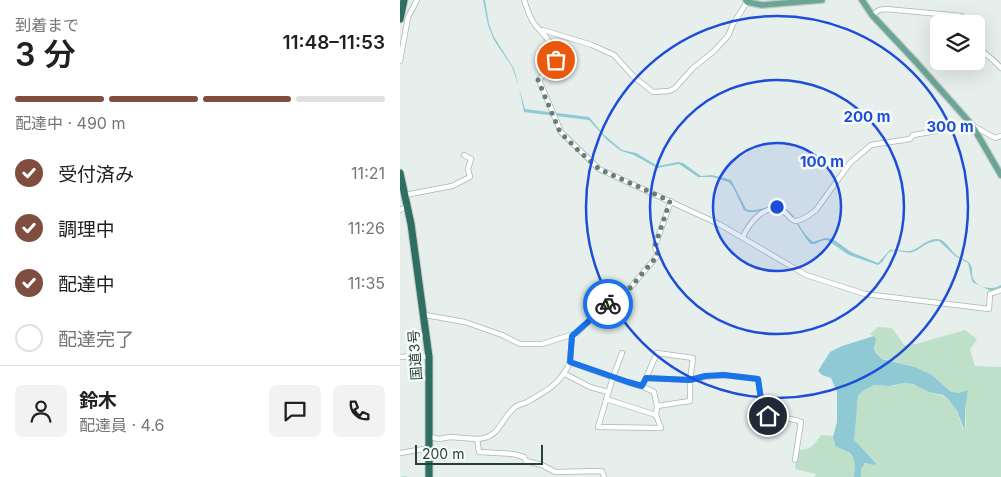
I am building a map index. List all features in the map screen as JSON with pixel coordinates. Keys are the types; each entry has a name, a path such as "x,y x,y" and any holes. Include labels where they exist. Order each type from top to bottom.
{"highway":[{"path":"400,19 404,0"},
{"name":"国道3号","path":"400,173 412,224 429,357 429,477"}],"main road":[{"path":"746,1 762,5 822,0"},
{"path":"862,0 872,16 972,125 1001,175"}],"street":[{"path":"400,61 408,17 417,0"},
{"path":"524,0 532,19 554,49 556,60 538,80 560,132 599,169 720,224 806,276 865,294 989,309 990,294 1001,290"},
{"path":"541,29 614,54 633,76 653,92 669,91 675,88 693,68 722,43 746,1"},
{"path":"872,16 878,10 886,9 952,15"},
{"path":"985,55 993,59 1001,68"},
{"path":"743,237 755,218 768,209 782,210 792,221 796,221 816,210 850,163 871,145 881,142 908,140 913,135 972,125 996,138 1001,136"},
{"path":"405,195 452,186 470,177 468,169 470,159 464,155"},
{"path":"424,315 465,322 502,335 520,344 542,344 572,336 602,308 630,288 658,255 655,246 670,201"},
{"path":"400,210 407,206"},
{"path":"430,437 477,439 493,435 515,407 548,390 565,374 570,362 572,336"},
{"path":"570,362 612,377 642,386 654,392 657,406 656,414 661,428 598,427 612,377 622,353"},
{"path":"642,386 657,353 692,358 690,401 657,406"},
{"path":"400,357 429,357"},
{"path":"565,374 590,387 608,392"},
{"path":"646,378 690,380 705,376 724,375 758,379 763,413 768,416 796,419 801,422 795,460"},
{"path":"606,399 656,414"},
{"path":"477,439 479,452 513,454 524,457 526,461 542,465 555,472 602,471 604,477"},
{"path":"400,453 429,448"}],"green space":[{"path":"878,327 892,328 904,345 916,344 965,330 977,339 970,350 975,366 1001,367 1001,477 861,477 863,465 868,463 874,465 876,462 854,441 858,397 864,390 873,385 892,386 905,383 916,385 929,392 943,396 951,402 956,410 963,429 966,428 965,404 968,391 957,394 952,393 933,376 915,367 881,358 874,347 875,337 870,334"},
{"path":"821,435 834,436 837,448 844,449 855,459 854,477 814,477 816,474 795,469 798,450 812,446"}],"water":[{"path":"483,0 485,0 489,24 494,37 514,69 519,86 512,67 494,40 488,25"},
{"path":"519,88 525,109 589,117 603,134 622,150 636,153 658,166 678,162 683,163 701,176 712,175 731,180 746,209 756,210 771,206 781,206 794,216 805,235 813,242 825,238 833,239 851,252 878,263 890,250 910,251 928,241 938,239 946,243 953,252 970,263 976,283 987,288 995,288 1001,285 1001,287 991,291 974,283 968,263 955,256 939,241 928,243 913,252 892,251 878,265 849,255 827,240 811,244 792,216 780,207 754,212 744,210 729,182 712,177 698,177 679,164 657,168 634,155 621,151 607,140 589,120 524,112"},
{"path":"874,336 876,339 874,348 882,359 915,367 932,375 951,392 959,393 968,390 965,428 957,411 943,395 929,392 913,384 874,385 864,390 858,396 854,440 876,463 874,465 865,463 861,469 861,477 854,477 855,465 853,457 851,454 836,447 833,437 837,422 837,392 831,378 822,375 818,371 830,352 842,346"}],"waterway":[{"path":"402,477 407,477"}],"way so far":[{"path":"556,60 538,80 560,132 599,169 670,201 655,246 658,255 630,288 608,304"}],"route":[{"path":"608,304 572,336 570,362 642,386 646,378 690,380 705,376 724,375 758,379 763,413 768,416"}]}
